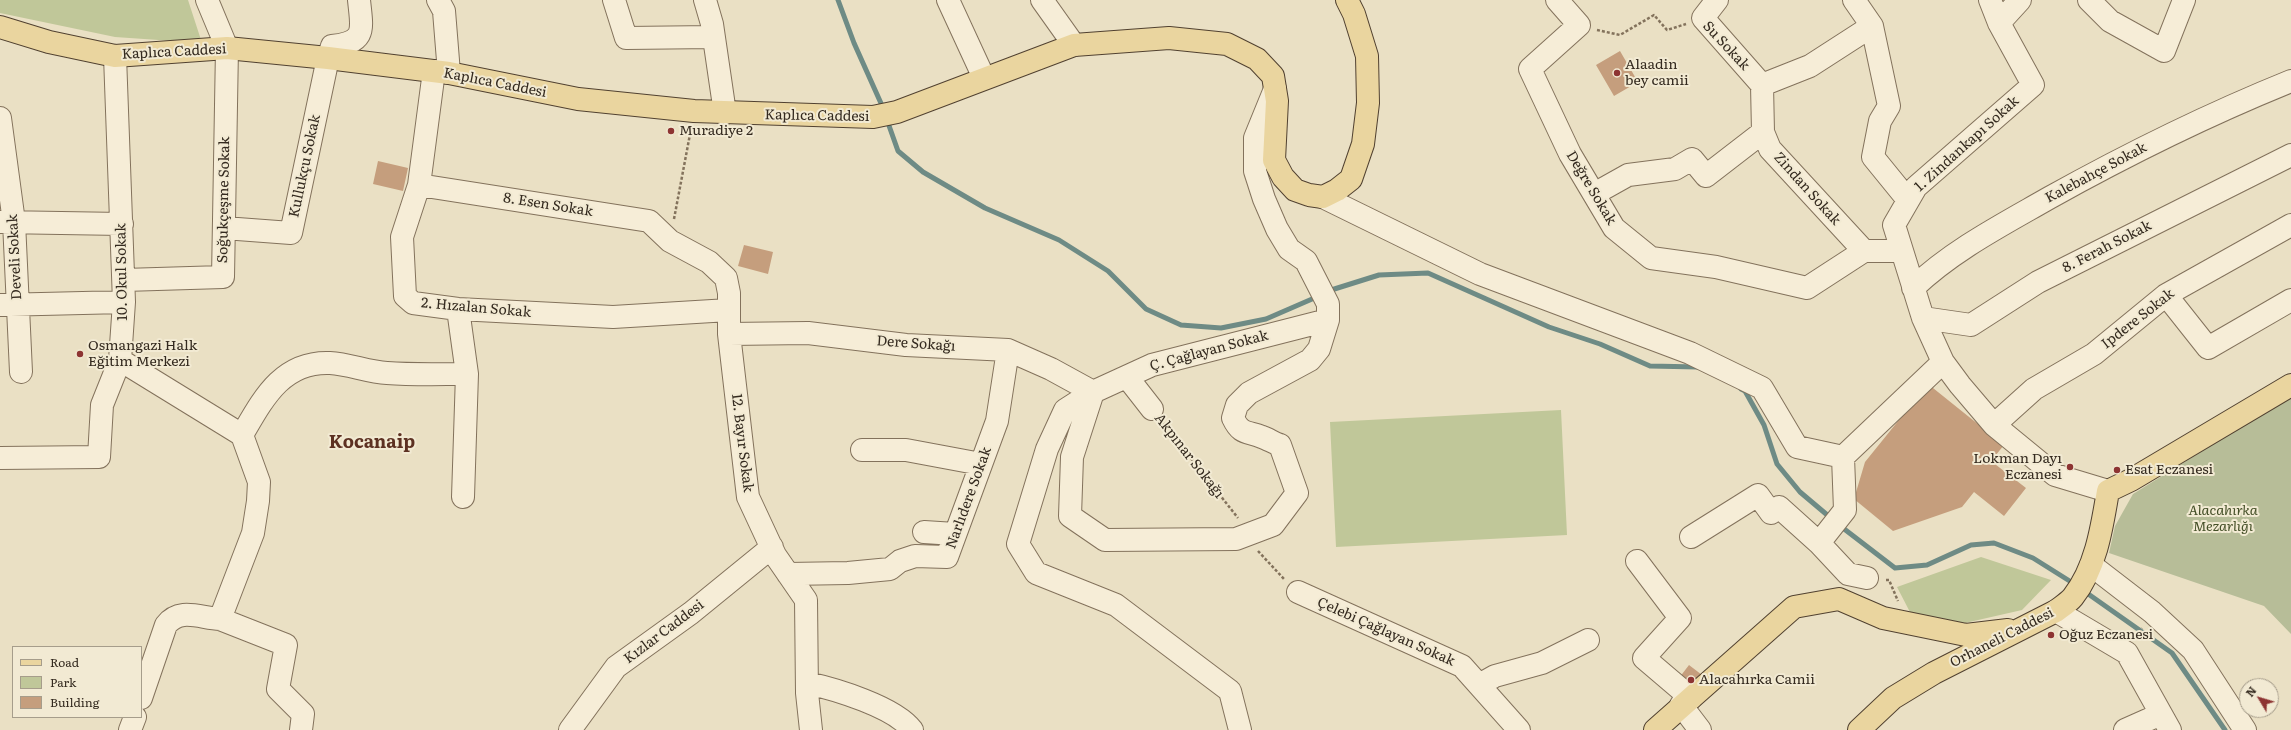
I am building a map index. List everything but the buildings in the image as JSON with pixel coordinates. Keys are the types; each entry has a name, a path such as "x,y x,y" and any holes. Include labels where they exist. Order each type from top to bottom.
{"main road":[{"path":"1323,197 1337,190 1351,179 1363,144 1368,110 1367,56 1354,14 1347,0"},
{"name":"Kaplıca Caddesi","path":"0,27 49,42 115,56 227,48 328,58 441,72 578,99 725,113 873,118 897,112 1074,45 1170,38 1227,44 1257,59 1273,76 1276,89 1274,160 1283,177 1296,190 1309,195 1323,197"},
{"path":"2108,492 2131,480 2291,385"},
{"name":"Orhaneli Caddesi","path":"1859,730 1893,698 1934,672 2018,629 2056,612 2073,597 2091,565 2103,524 2108,492"},
{"path":"1655,730 1794,607 1839,599 1883,618 1966,635 2018,629"}],"street":[{"path":"206,0 227,48"},
{"path":"328,58 332,46 350,44 356,39 362,30 359,0"},
{"name":"2. Hızalan Sokak","path":"438,0 444,11 441,72 419,185 402,237 405,296 413,302 458,309 612,317 729,310"},
{"path":"614,0 626,38 713,37"},
{"path":"705,0 713,37 725,113"},
{"path":"948,0 984,78"},
{"path":"1042,0 1074,45"},
{"path":"1557,0 1579,25"},
{"path":"1703,18 1717,0"},
{"path":"1854,0 1872,26 1889,106 1880,121 1873,157 1908,200"},
{"name":"1. Zindankapı Sokak","path":"1990,0 1999,23 2033,85 1916,187 1894,225 1923,318 1943,362 1994,425 2055,475 2108,492"},
{"path":"1999,23 2020,0"},
{"path":"2089,0 2110,21 2164,51 2184,0"},
{"name":"Su Sokak","path":"1703,18 1762,85"},
{"name":"Değre Sokak","path":"1579,25 1530,69 1570,154 1614,228 1651,258 1716,268 1807,288 1864,251"},
{"path":"1762,85 1810,66 1872,26"},
{"path":"0,27 0,40"},
{"name":"Soğukçeşme Sokak","path":"124,280 223,277 227,48"},
{"name":"10. Okul Sokak","path":"0,458 99,457 102,405 120,360 124,302 115,56"},
{"name":"Kullukçu Sokak","path":"224,228 291,233 328,58"},
{"name":"Kalebahçe Sokak","path":"1913,288 1930,272 1978,238 2130,153 2229,106 2291,81"},
{"name":"Zindan Sokak","path":"1762,85 1763,132 1770,149 1864,251"},
{"path":"1093,392 1072,458 1070,516 1105,540 1236,539 1253,541 1273,525 1297,493 1280,446 1238,428 1234,418 1237,405 1249,393 1310,360 1319,349 1326,305 1306,261 1289,249 1277,229 1264,199 1255,171 1255,138 1276,89"},
{"name":"Develi Sokak","path":"0,118 7,222 9,304 20,372"},
{"path":"1594,194 1628,176 1675,169 1692,159 1706,176 1763,132"},
{"name":"8. Ferah Sokak","path":"1923,318 1970,325 2038,282 2291,155"},
{"name":"8. Esen Sokak","path":"419,185 649,221 670,242 709,262 726,278 729,310"},
{"path":"1323,197 1480,274 1690,353 1762,388 1797,447 1844,457"},
{"path":"7,222 122,224"},
{"name":"Ipdere Sokak","path":"1994,425 2034,389 2094,354 2166,295 2291,225"},
{"path":"1864,251 1901,251"},
{"path":"2166,295 2208,348 2291,300"},
{"path":"9,304 124,302"},
{"name":"Ç. Çağlayan Sokak","path":"1240,730 1230,691 1116,605 1036,573 1018,544 1047,449 1065,410 1093,392 1152,365 1326,305"},
{"path":"458,309 466,374 463,497"},
{"name":"12. Bayır Sokak","path":"729,310 729,334 748,497 772,547 806,600 807,683 811,730"},
{"name":"Dere Sokağı","path":"729,334 808,333 906,345 1008,350 1051,369 1093,392"},
{"name":"Narlıdere Sokak","path":"788,574 848,573 890,569 900,561 915,556 947,557 996,421 1008,350"},
{"path":"120,360 242,436 259,482 258,501 253,533 220,619"},
{"path":"1822,539 1846,510 1844,457 1943,362"},
{"path":"242,436 264,397 284,378 304,366 331,363 386,373 466,374"},
{"name":"Akpınar Sokağı","path":"1127,377 1152,409"},
{"path":"862,450 906,450 981,464"},
{"path":"1691,537 1758,495 1771,513 1779,507 1822,539 1848,574 1867,578"},
{"path":"924,532 955,534"},
{"name":"Kızlar Caddesi","path":"570,730 616,667 691,613 772,547"},
{"path":"1637,561 1680,618 1644,658 1686,701 1700,730"},
{"path":"2091,565 2152,612 2193,650 2245,730"},
{"name":"Çelebi Çağlayan Sokak","path":"1298,592 1462,666 1519,730"},
{"path":"2056,612 2127,653 2165,722 2125,730"},
{"path":"142,695 166,625 171,618 183,613 203,618 220,619 286,645 278,689 303,714 301,730"},
{"path":"1479,685 1495,676 1542,663 1588,640"},
{"path":"807,683 831,688 868,702 908,727"},
{"path":"130,730 135,718"}],"path":[{"name":"Su Sokak","path":"1579,25 1620,35 1654,15 1667,30 1703,18"},
{"path":"670,242 694,111"},
{"name":"Akpınar Sokağı","path":"1152,409 1275,571 1298,592"},
{"path":"1867,578 1888,580 1908,623"}],"green space":[{"path":"0,0 188,0 202,43 115,37 0,13"},
{"name":"Alacahırka Mezarlığı","path":"2291,396 2291,634 2264,606 2109,553 2115,526 2133,494"},
{"path":"1561,410 1567,535 1336,547 1330,422"},
{"path":"1981,557 2051,580 2022,610 1965,623 1912,616 1897,587"}],"waterway":[{"path":"838,0 854,43 884,110"},
{"path":"887,120 898,151 923,172 985,208 1059,240 1108,271 1146,309 1181,325 1221,328 1266,319 1319,296"},
{"path":"1328,291 1379,275 1428,273 1549,327 1600,344 1650,366 1698,367"},
{"path":"1741,389 1745,391 1764,425 1777,464 1800,492 1832,519"},
{"path":"1839,525 1895,568 1927,565 1971,545 1994,543 2033,558 2076,585"},
{"path":"2084,591 2172,653 2225,730"}],"place":[{"name":"Alaadin bey camii","path":"1617,73"},
{"name":"Muradiye 2","path":"671,131"},
{"name":"Osmangazi Halk Eğitim Merkezi","path":"80,354"},
{"name":"Lokman Dayı Eczanesi","path":"2070,467"},
{"name":"Esat Eczanesi","path":"2117,470"},
{"name":"Oğuz Eczanesi","path":"2051,635"},
{"name":"Alacahırka Camii","path":"1691,680"}],"district":[{"name":"Kocanaip","path":"372,443"}]}
